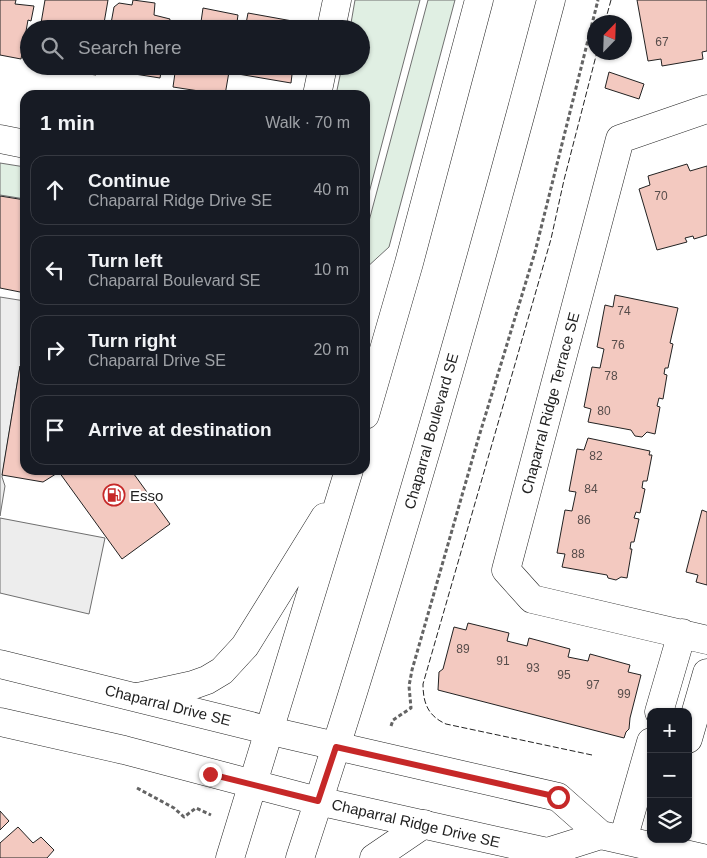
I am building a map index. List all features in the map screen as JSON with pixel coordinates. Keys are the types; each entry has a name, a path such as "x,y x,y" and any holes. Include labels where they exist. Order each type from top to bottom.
{"street":[{"path":"333,20 337,0"},
{"path":"370,399 409,263 479,0"},
{"name":"Chaparral Boulevard SE","path":"300,858 372,635 497,205 551,0"},
{"path":"318,90 321,75"},
{"name":"Chaparral Ridge Terrace SE","path":"661,708 694,636 532,599 506,570 620,139 707,109"},
{"path":"0,139 20,143"},
{"path":"138,697 178,690 207,680 222,671 234,658 262,619 347,478"},
{"path":"230,858 271,732 347,478"},
{"name":"Chaparral Drive SE","path":"0,664 336,747"},
{"path":"692,725 707,673"},
{"path":"0,722 124,750 318,801"},
{"path":"336,747 558,797 612,838 647,842"},
{"path":"612,838 647,752"},
{"name":"Chaparral Ridge Drive SE","path":"318,801 547,852 612,838"},
{"path":"374,858 424,824"},
{"path":"658,843 702,858"}],"path":[{"path":"393,720 411,708 409,686 412,670 477,443 535,252 598,0"},
{"path":"135,788 174,808 184,817 196,808"}],"green space":[{"path":"355,0 420,0 370,189 370,90 337,90 340,75 370,75 370,20 352,20"},
{"path":"428,0 455,0 389,247 370,264 370,217"},
{"path":"0,163 20,166 20,198 0,195"}],"shaded area":[{"path":"0,297 20,300 20,366 2,477 5,486 0,516"},
{"path":"0,518 105,538 89,614 0,593"}],"building":[{"path":"0,0 16,0 15,4 34,6 31,20 20,20 20,59 0,55"},
{"path":"45,0 108,0 105,20 42,20"},
{"path":"133,0 155,3 154,15 170,20 112,20 114,7 119,3 132,5"},
{"path":"637,0 707,0 707,51 702,52 703,59 662,66 661,59 648,61"},
{"path":"203,8 238,15 237,20 201,20"},
{"path":"248,13 287,20 247,20"},
{"path":"609,72 644,84 639,99 605,88"},
{"path":"141,75 160,75 160,78"},
{"path":"175,75 228,75 226,90 192,90 173,87"},
{"path":"244,75 292,75 291,83"},
{"path":"687,164 690,171 707,166 707,235 694,239 693,236 685,238 687,242 657,250 639,189 650,185 648,176"},
{"path":"0,196 20,199 20,292 0,288"},
{"path":"615,295 678,308 670,343 673,344 668,368 665,368 664,374 667,375 663,399 659,398 657,406 660,407 655,434 647,432 642,437 635,436 631,430 588,422 591,409 584,407 592,367 600,368 604,349 597,347 605,305 613,307"},
{"path":"20,366 20,475 54,475 43,482 2,475"},
{"path":"588,438 650,451 649,455 652,455 647,481 643,481 642,488 645,489 640,513 636,512 634,518 639,519 634,542 631,542 630,549 632,549 627,578 621,577 616,580 608,578 607,575 562,567 565,554 557,553 565,510 572,511 576,492 569,491 577,449 584,450"},
{"path":"61,475 135,475 170,524 122,559"},
{"path":"702,510 707,512 707,585 696,582 698,575 686,572"},
{"path":"468,623 509,633 507,641 527,646 529,638 570,649 568,657 588,661 590,654 630,665 628,672 641,675 629,729 624,738 438,690 439,672 443,669 454,627 466,630"},
{"path":"0,811 9,821 0,830"},
{"path":"18,827 33,843 41,837 54,850 47,858 0,858 0,843"}],"fence":[{"path":"607,15 611,0"},
{"path":"592,755 446,724 435,717 428,708 424,697 423,684 551,239 595,60"}],"place":[{"name":"Esso","path":"114,495"}],"route":[{"path":"210,774 318,801 336,747 558,797"}]}
